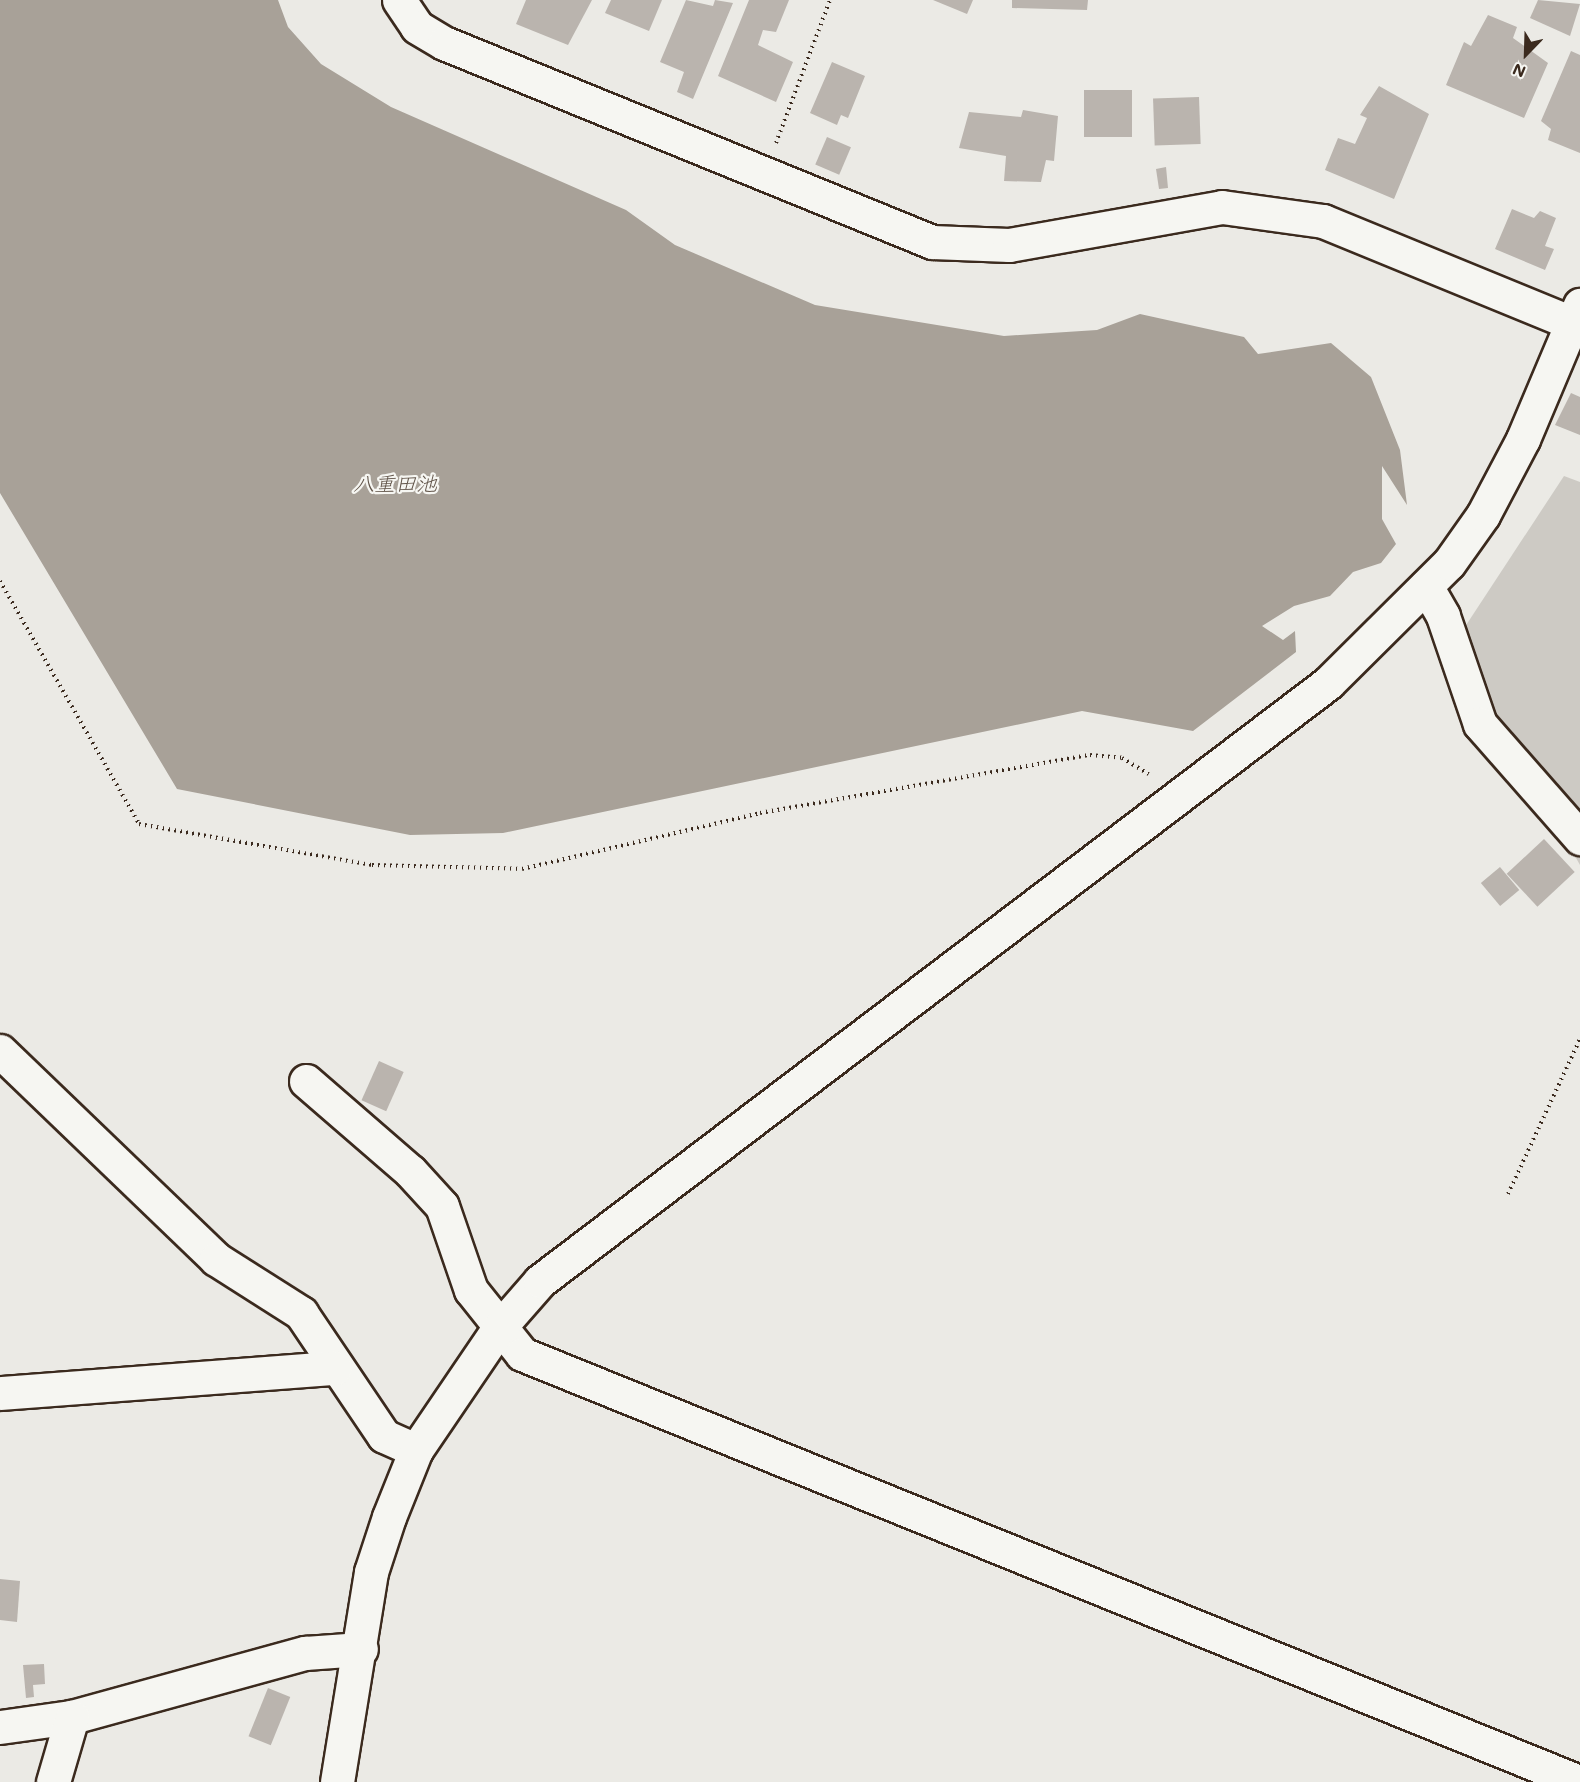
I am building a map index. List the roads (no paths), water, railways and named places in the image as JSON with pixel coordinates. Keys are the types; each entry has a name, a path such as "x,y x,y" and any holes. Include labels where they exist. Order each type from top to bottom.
{"street":[{"path":"337,1782 361,1650 371,1572 416,1450 499,1328 549,1275 1328,683 1449,563 1502,482 1576,314 1323,221 1222,207 1009,245 932,242 766,171 444,43 417,27 399,0"},
{"path":"1426,586 1443,616 1480,724 1580,838"},
{"path":"0,1051 216,1259 301,1313 335,1368 384,1436 416,1450"},
{"path":"306,1081 410,1171 442,1206 471,1290 522,1354 1579,1782"},
{"path":"0,1393 335,1368"},
{"path":"0,1727 72,1717 305,1653 361,1650"},
{"path":"53,1782 72,1717"}],"water":[{"name":"八重田池","path":"0,0 278,0 288,27 321,64 391,107 626,210 675,245 815,305 1004,336 1097,330 1140,314 1244,337 1258,354 1331,343 1371,377 1400,450 1407,505 1382,466 1382,519 1396,544 1381,563 1353,572 1330,596 1294,606 1262,626 1283,640 1295,631 1296,652 1193,731 1082,711 503,833 410,835 177,789 0,493"}]}
